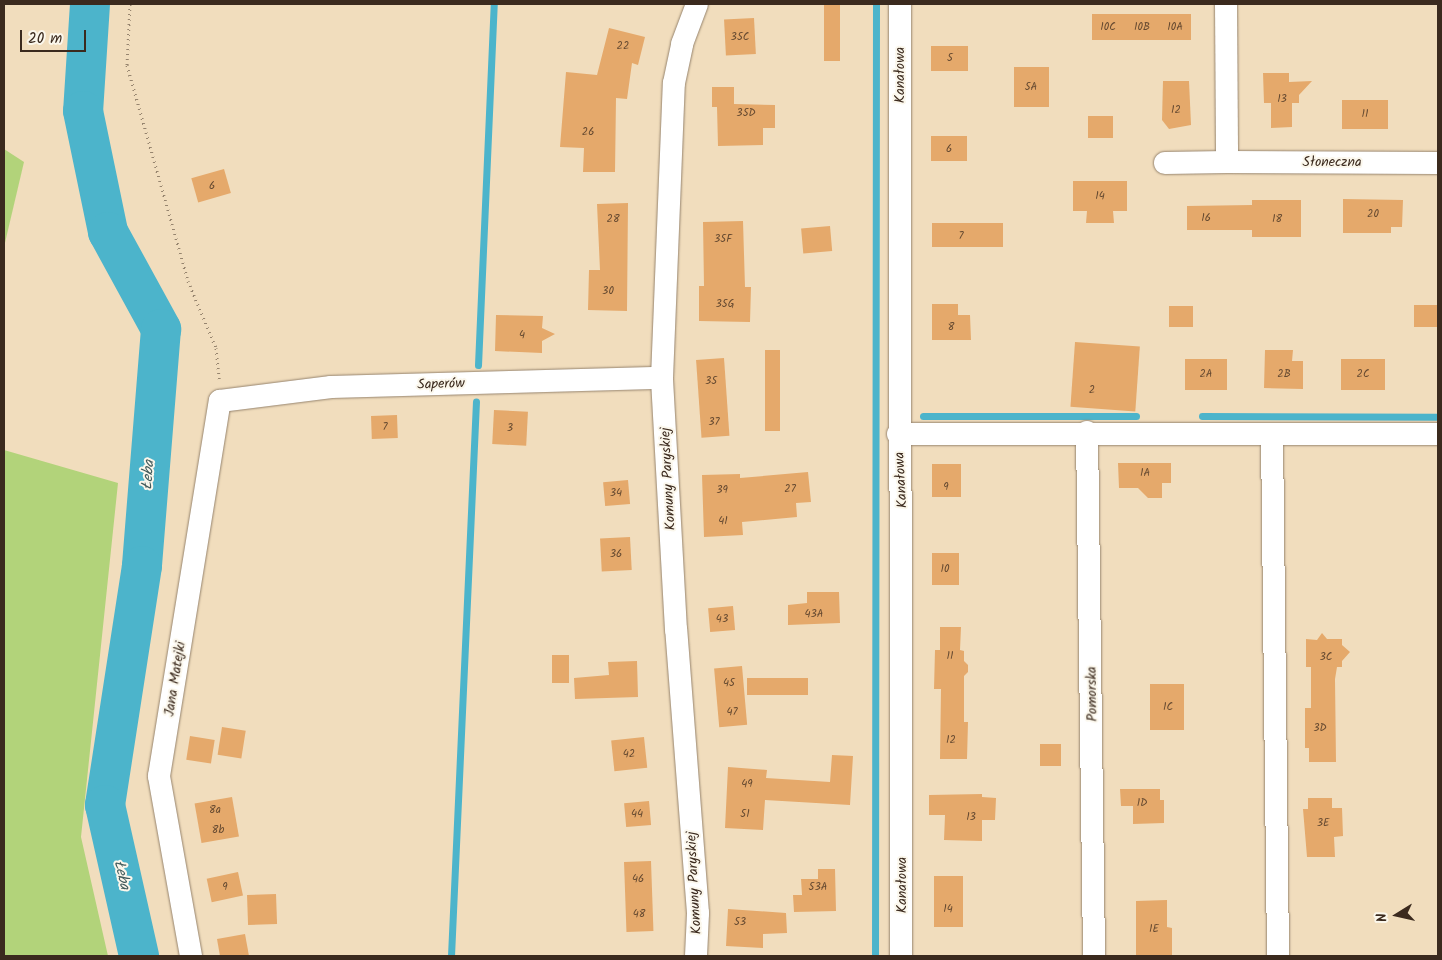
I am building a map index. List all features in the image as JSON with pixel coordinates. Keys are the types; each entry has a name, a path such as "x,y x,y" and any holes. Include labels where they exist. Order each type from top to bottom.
{"street":[{"name":"Komuny Paryskiej","path":"696,956 698,913 676,630 662,378 674,83 682,44 697,4"},
{"name":"Kanałowa","path":"900,4 898,434 902,507 902,956"},
{"path":"1226,4 1227,162"},
{"name":"Słoneczna","path":"1165,163 1438,163"},
{"name":"Saperów","path":"220,401 331,387 662,378"},
{"name":"Jana Matejki","path":"191,956 159,776 220,401"},
{"path":"898,434 1087,432 1438,434"},
{"name":"Pomorska","path":"1087,432 1094,956"},
{"path":"1272,434 1278,956"}],"path":[{"path":"130,4 127,65 188,281 216,348 220,401"}],"green space":[{"path":"4,149 24,162 4,247"},
{"path":"4,450 118,483 81,837 108,956 4,956"}],"building":[{"path":"824,4 840,4 840,61 824,61"},
{"path":"1092,14 1191,14 1191,40 1092,40"},
{"path":"754,18 756,54 726,56 724,20"},
{"path":"609,28 645,37 638,65 632,63 627,99 616,98 615,172 583,172 584,148 560,147 566,72 597,75"},
{"path":"931,46 968,46 968,71 931,71"},
{"path":"1014,67 1049,67 1049,107 1014,107"},
{"path":"1263,73 1289,73 1289,82 1312,81 1299,95 1299,103 1292,103 1292,127 1271,128 1271,103 1264,103"},
{"path":"1163,81 1189,81 1191,125 1169,129 1162,120"},
{"path":"712,87 734,87 734,104 775,105 775,128 763,128 763,145 718,146 717,107 712,107"},
{"path":"1342,100 1388,100 1388,129 1342,129"},
{"path":"1088,116 1113,116 1113,138 1088,138"},
{"path":"931,136 967,136 967,161 931,161"},
{"path":"224,169 231,193 198,202 191,178"},
{"path":"1073,181 1127,181 1127,211 1113,211 1114,223 1086,223 1087,211 1073,211"},
{"path":"1343,199 1403,200 1402,227 1391,227 1391,233 1343,233"},
{"path":"1252,200 1301,200 1301,237 1252,237 1252,230 1187,230 1187,206 1252,205"},
{"path":"628,203 627,311 588,310 589,270 600,270 597,204"},
{"path":"743,221 745,287 751,287 750,322 699,321 699,286 704,286 703,222"},
{"path":"932,223 1003,223 1003,247 932,247"},
{"path":"830,226 832,251 803,253 801,229"},
{"path":"932,304 958,304 958,315 970,315 971,340 932,340"},
{"path":"1414,305 1438,305 1438,327 1414,327"},
{"path":"1169,306 1193,306 1193,327 1169,327"},
{"path":"496,315 543,316 542,328 555,334 542,341 542,353 495,351"},
{"path":"1075,342 1140,347 1135,411 1070,407"},
{"path":"765,350 780,350 780,431 765,431"},
{"path":"1265,350 1293,350 1292,361 1303,361 1303,389 1264,388"},
{"path":"724,358 729,436 702,438 696,360"},
{"path":"1185,359 1227,359 1227,390 1185,390"},
{"path":"1341,359 1385,359 1385,390 1341,390"},
{"path":"494,410 528,412 526,446 492,444"},
{"path":"397,415 398,438 372,439 371,416"},
{"path":"1118,463 1171,463 1171,483 1162,483 1162,498 1148,498 1138,488 1119,488"},
{"path":"932,464 961,464 961,497 932,497"},
{"path":"808,472 811,502 796,503 797,517 742,522 743,535 704,537 702,475 740,474 740,478"},
{"path":"628,480 630,504 605,506 603,482"},
{"path":"630,537 632,570 602,572 600,539"},
{"path":"932,553 959,553 959,585 932,585"},
{"path":"807,592 839,592 840,623 788,625 788,605 807,603"},
{"path":"733,606 735,630 710,632 708,608"},
{"path":"940,627 961,627 960,650 964,651 964,661 968,665 968,672 964,676 964,722 968,722 967,759 940,759 941,689 934,689 935,650 940,650"},
{"path":"1322,633 1327,639 1342,639 1342,645 1350,652 1342,661 1342,667 1337,667 1335,679 1336,762 1309,762 1309,748 1305,748 1305,708 1311,708 1311,667 1306,667 1306,639 1317,640"},
{"path":"552,655 569,655 569,683 552,683"},
{"path":"637,661 638,697 575,699 574,678 609,675 608,662"},
{"path":"742,666 747,725 719,727 714,668"},
{"path":"747,678 808,678 808,695 747,695"},
{"path":"1150,684 1184,684 1184,730 1150,730"},
{"path":"222,727 246,731 241,758 218,755"},
{"path":"190,736 215,740 211,764 186,760"},
{"path":"644,737 647,768 614,771 611,740"},
{"path":"1040,744 1061,744 1061,766 1040,766"},
{"path":"832,755 853,756 850,805 765,800 763,830 725,828 728,767 767,770 766,778 830,782"},
{"path":"1120,789 1160,789 1160,800 1164,800 1164,823 1133,824 1133,806 1121,806"},
{"path":"982,794 982,797 996,798 995,820 982,820 982,841 944,840 945,815 929,815 929,795"},
{"path":"232,797 239,836 202,843 195,804"},
{"path":"1308,798 1332,798 1332,808 1342,808 1343,836 1334,837 1335,857 1307,857 1303,809 1308,809"},
{"path":"649,801 651,825 626,827 624,803"},
{"path":"651,861 653,931 626,932 624,862"},
{"path":"818,869 835,869 836,911 794,912 793,895 802,895 801,879 818,879"},
{"path":"238,872 243,895 212,902 207,879"},
{"path":"934,876 963,876 963,927 934,927"},
{"path":"276,894 277,924 248,925 247,895"},
{"path":"1167,900 1167,927 1172,928 1172,955 1136,955 1136,901"},
{"path":"728,909 786,913 787,933 763,934 763,948 726,946"},
{"path":"245,934 249,956 220,956 217,939"}],"waterway":[{"name":"Łeba","path":"90,4 83,111 108,232 161,329 142,566 105,805 139,956"},
{"path":"478,365 494,4"},
{"path":"875,956 876,4"},
{"path":"451,956 476,402"},
{"path":"923,416 1136,416"},
{"path":"1202,416 1438,417"}]}
